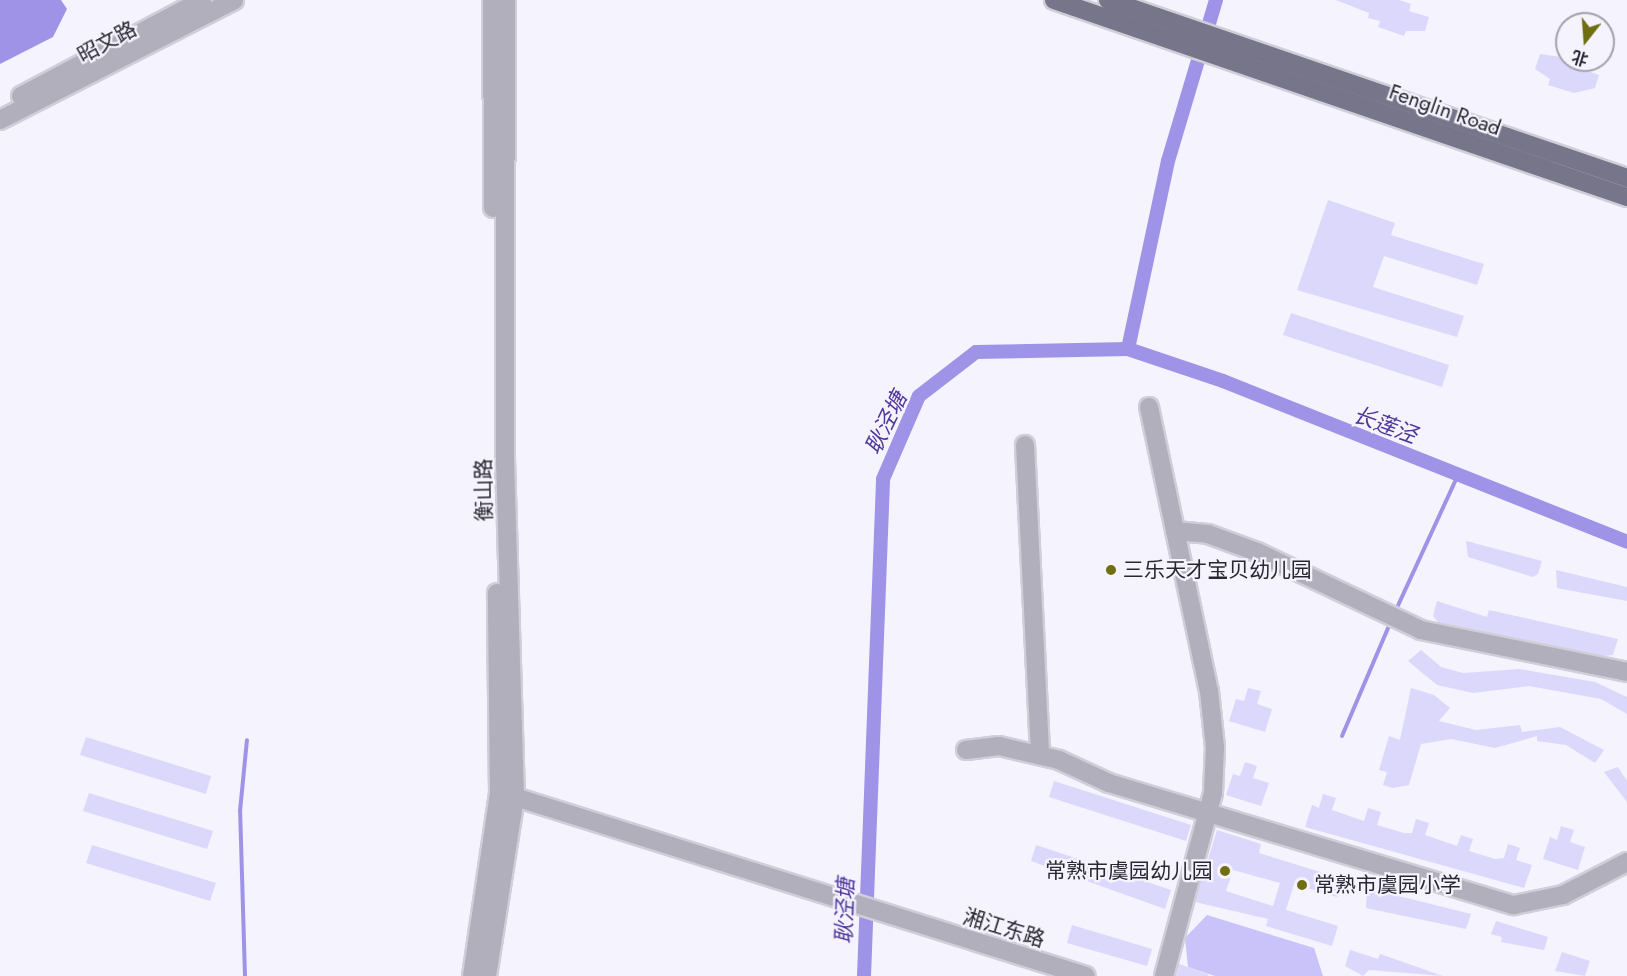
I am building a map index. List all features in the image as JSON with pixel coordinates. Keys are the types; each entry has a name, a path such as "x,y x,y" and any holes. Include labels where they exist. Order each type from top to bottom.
{"main road":[{"path":"1054,0 1168,29 1251,58"},
{"path":"1108,0 1168,29"},
{"name":"Fenglin Road","path":"1251,58 1627,178"},
{"name":"Fenglin Road","path":"1251,58 1627,197"}],"street":[{"path":"0,107 202,0"},
{"name":"昭文路","path":"0,120 234,0"},
{"name":"衡山路","path":"472,976 499,793 492,0"},
{"name":"衡山路","path":"487,976 515,797 505,462 506,0"},
{"path":"1149,407 1213,720 1216,768 1208,813 1164,976"},
{"path":"1025,445 1040,755"},
{"path":"1175,531 1208,534 1257,552 1381,616 1403,624 1627,672"},
{"path":"966,750 999,746 1040,755 1208,813 1514,905 1563,895 1627,862"},
{"name":"湘江东路","path":"515,797 1086,976"}],"shaded area":[{"path":"0,0 61,0 67,9 53,37 0,64"},
{"path":"1207,915 1314,948 1323,976 1215,976 1188,967 1185,938"}],"building":[{"path":"1336,0 1399,0 1411,4 1409,11 1429,17 1425,31 1406,31 1404,36 1378,27 1380,21 1368,18 1369,13"},
{"path":"1540,54 1555,56 1555,72 1590,72 1599,75 1595,88 1574,93 1548,85 1550,79 1535,69"},
{"path":"1328,200 1395,223 1391,235 1484,264 1477,285 1384,256 1373,287 1464,316 1457,337 1297,290"},
{"path":"1291,313 1449,365 1442,387 1283,335"},
{"path":"1466,541 1542,561 1538,574 1533,577 1468,557"},
{"path":"1556,570 1627,587 1627,601 1557,588"},
{"path":"1437,601 1487,617 1489,610 1618,639 1613,655 1603,656 1438,622 1433,616"},
{"path":"1421,650 1441,667 1463,673 1520,669 1595,682 1627,697 1627,714 1601,699 1529,686 1473,693 1437,685 1408,661"},
{"path":"1248,688 1261,691 1257,704 1272,709 1265,732 1229,721 1236,699 1244,701"},
{"path":"1411,688 1434,695 1450,708 1439,721 1476,730 1520,725 1522,732 1560,727 1604,750 1595,763 1566,745 1537,741 1537,736 1495,748 1451,739 1421,744 1409,785 1392,788 1383,785 1387,772 1379,770 1389,736 1400,740"},
{"path":"86,737 211,776 206,794 80,755"},
{"path":"1245,762 1257,766 1253,778 1269,783 1261,806 1226,795 1233,774 1240,776"},
{"path":"1618,767 1627,781 1627,802 1604,772"},
{"path":"1054,781 1191,825 1186,841 1049,797"},
{"path":"89,793 213,831 207,849 83,811"},
{"path":"1323,794 1336,798 1332,810 1364,821 1368,808 1381,812 1377,825 1404,833 1412,833 1416,819 1429,823 1425,835 1457,846 1461,835 1473,839 1469,851 1495,859 1504,858 1508,844 1520,848 1516,860 1532,865 1524,888 1305,827 1312,805 1319,808"},
{"path":"1561,826 1574,830 1570,842 1585,847 1578,870 1543,859 1550,837 1557,840"},
{"path":"1217,830 1261,844 1259,853 1343,879 1337,897 1294,884 1286,910 1338,926 1332,946 1266,926 1268,919 1195,902","holes":["1233,870 1280,883 1273,906 1226,891"]},
{"path":"92,845 216,883 210,901 86,863"},
{"path":"1036,845 1171,890 1165,909 1031,861"},
{"path":"1367,888 1471,914 1466,929 1366,908"},
{"path":"1496,921 1548,937 1544,950 1501,942 1502,937 1491,934"},
{"path":"1072,925 1152,949 1147,966 1067,943"},
{"path":"1350,950 1378,959 1380,954 1443,976 1369,970 1363,976 1345,966"},
{"path":"1562,952 1590,961 1585,976 1555,971"},
{"path":"1179,964 1208,974 1208,976 1176,976"}],"waterway":[{"name":"耿泾塘","path":"864,976 883,479 919,396 976,352 1128,349 1168,161 1216,0"},
{"name":"长莲泾","path":"1128,349 1223,381 1627,542"},
{"path":"1395,612 1459,473"},
{"path":"1342,736 1391,621"},
{"path":"245,976 240,811 247,740"}],"place":[{"name":"三乐天才宝贝幼儿园","path":"1111,570"},
{"name":"常熟市虞园幼儿园","path":"1225,871"},
{"name":"常熟市虞园小学","path":"1302,885"}]}
